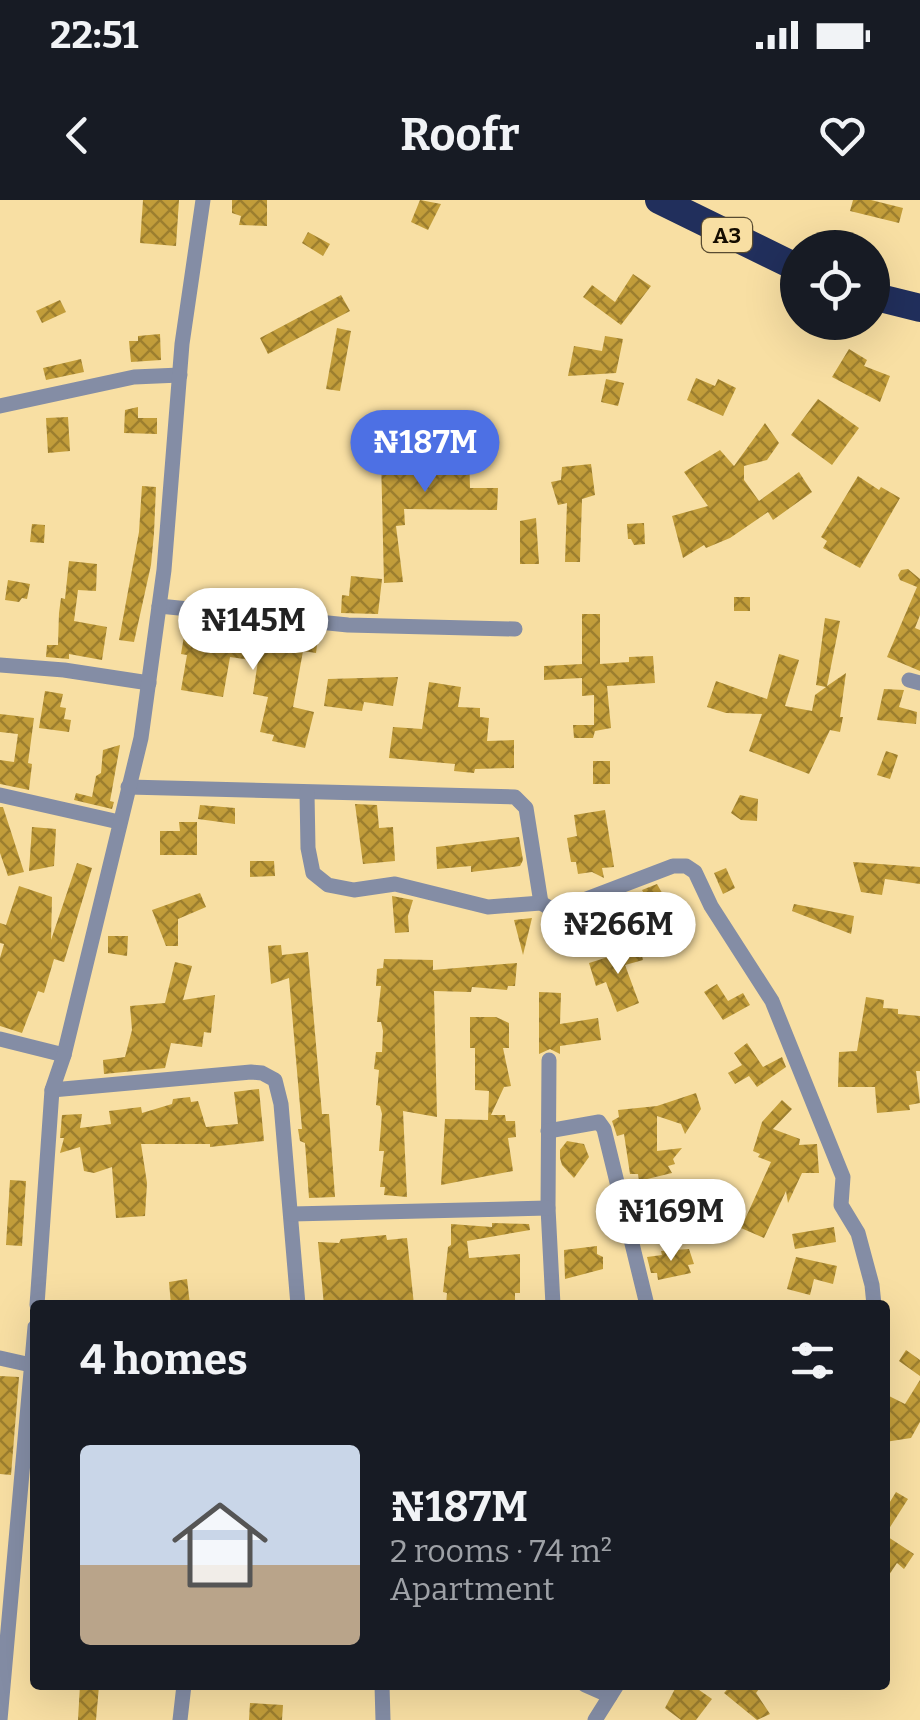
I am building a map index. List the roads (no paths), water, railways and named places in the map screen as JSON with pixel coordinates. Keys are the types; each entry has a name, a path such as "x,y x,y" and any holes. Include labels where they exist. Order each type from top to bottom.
{"highway":[{"name":"A3","path":"658,200 780,259"},
{"path":"890,300 920,308"}],"street":[{"path":"37,1300 52,1090 64,1055 141,738 203,200"},
{"path":"0,406 134,377 180,375"},
{"path":"159,606 348,625 515,629"},
{"path":"0,665 149,683"},
{"path":"128,787 515,797 526,808 541,903"},
{"path":"307,793 312,873 328,885 354,890 394,884 488,907 541,903 555,911 673,866 686,866 694,872 772,1002 804,1076 843,1177 841,1205 858,1233 874,1300"},
{"path":"0,794 119,822"},
{"path":"0,1039 64,1055"},
{"path":"549,1060 548,1208 553,1300"},
{"path":"52,1090 262,1073 274,1080 281,1104 298,1300"},
{"path":"548,1131 591,1122 599,1122 604,1129 646,1300"},
{"path":"291,1214 548,1208"},
{"path":"0,1358 30,1365"},
{"path":"0,1720 3,1648 27,1488 30,1396"},
{"path":"180,1720 183,1690"},
{"path":"382,1690 383,1720"},
{"path":"595,1720 614,1691"}]}
